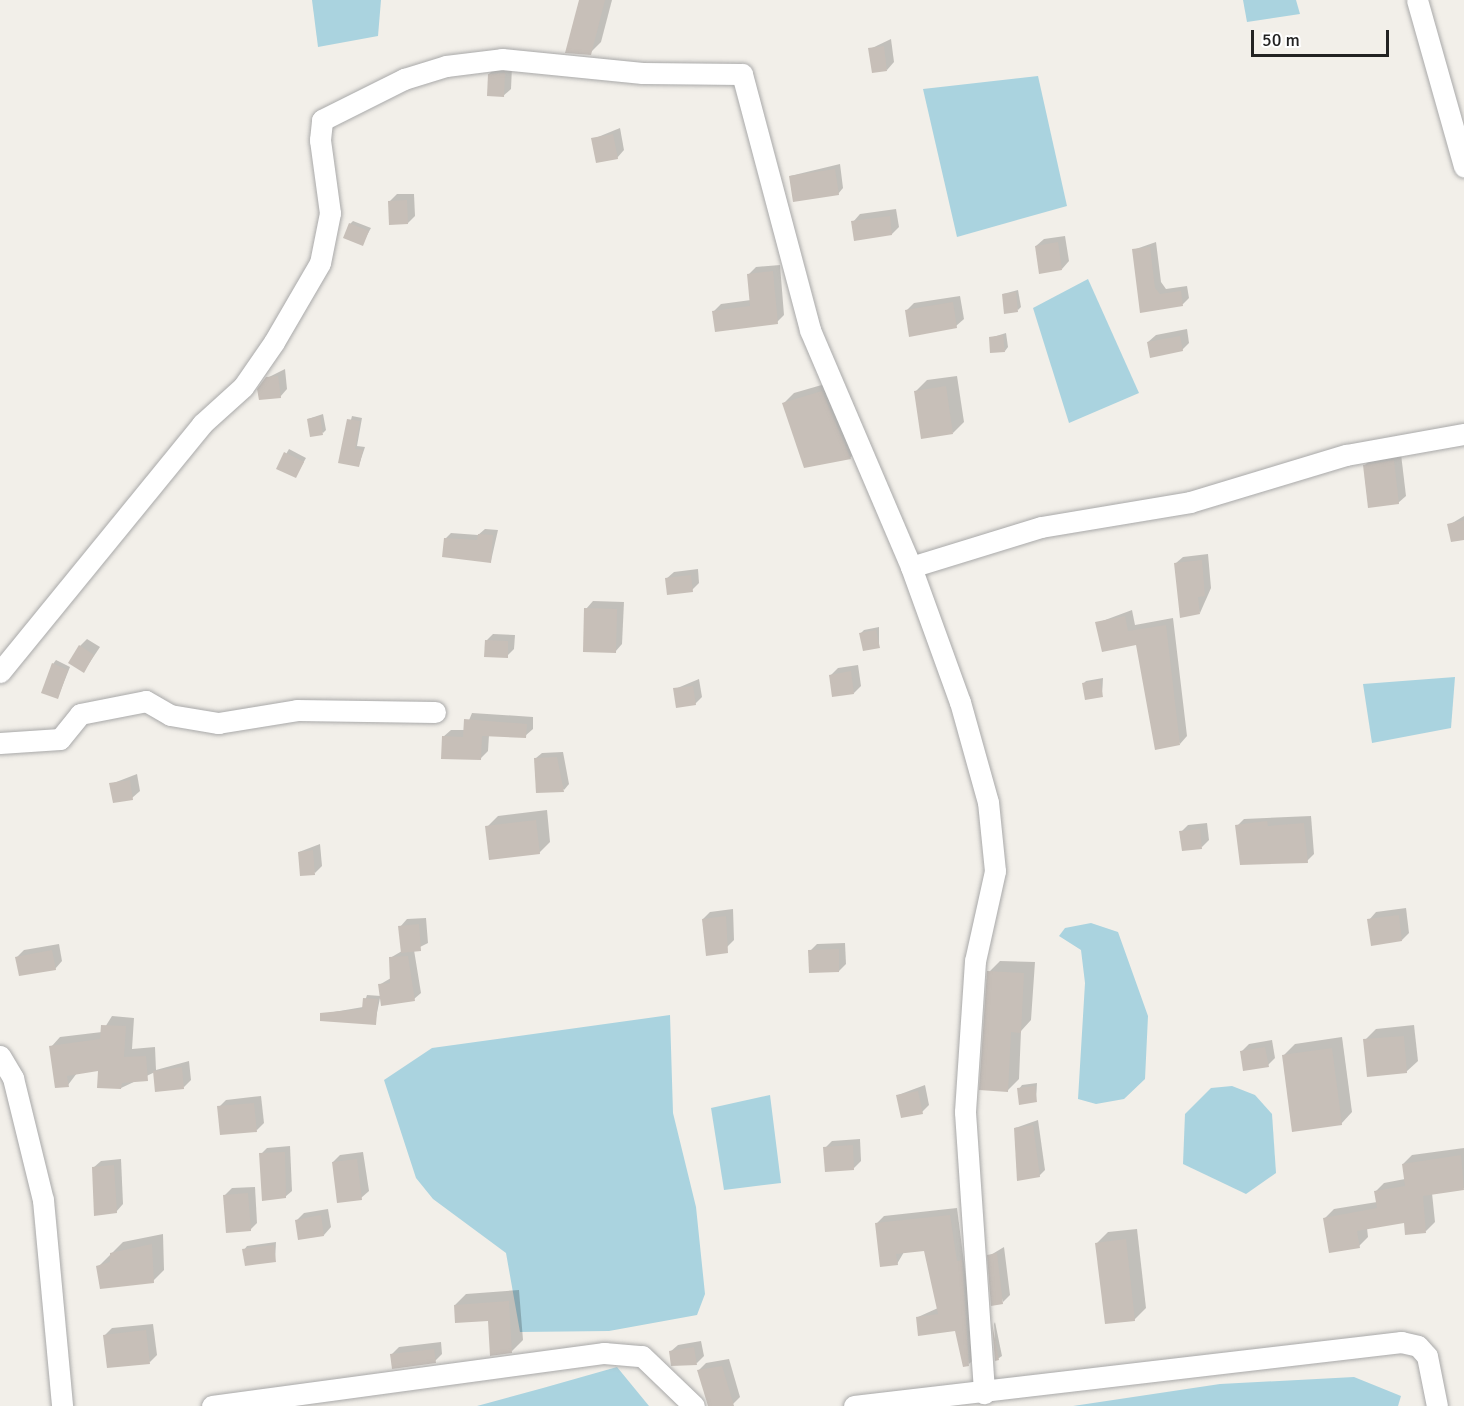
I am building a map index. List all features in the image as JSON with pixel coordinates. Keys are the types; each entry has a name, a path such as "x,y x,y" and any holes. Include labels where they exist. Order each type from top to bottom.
{"street":[{"path":"1417,0 1464,166"},
{"path":"0,672 202,424 243,387 274,342 320,262 330,213 320,140 322,120 404,79 446,66 502,59 642,73 742,74 810,330 911,567 960,702 988,802 994,845 992,895 969,1013 965,1112 984,1393"},
{"path":"911,567 1041,527 1190,502 1346,455 1464,434"},
{"path":"0,743 60,739 80,714 146,701 170,715 218,723 297,710 435,712"},
{"path":"0,1056 13,1078 43,1200 62,1406"},
{"path":"854,1406 984,1393 1401,1342 1418,1346 1426,1356 1437,1406"},
{"path":"212,1406 612,1353 642,1356 694,1406"}],"water":[{"path":"312,0 381,0 378,36 318,47"},
{"path":"1243,0 1296,0 1300,14 1247,22"},
{"path":"1038,76 1067,206 957,237 923,89"},
{"path":"1088,279 1139,393 1069,423 1033,308"},
{"path":"1455,677 1451,728 1372,743 1363,684"},
{"path":"1091,923 1118,932 1148,1016 1145,1079 1124,1099 1096,1104 1078,1099 1085,983 1081,950 1059,936 1065,928"},
{"path":"670,1015 673,1113 696,1207 705,1294 697,1315 609,1331 520,1332 506,1253 433,1199 416,1178 384,1080 432,1048"},
{"path":"1232,1086 1255,1095 1272,1114 1276,1173 1246,1194 1183,1164 1185,1114 1211,1088"},
{"path":"770,1095 781,1183 724,1190 711,1108"},
{"path":"617,1367 649,1406 477,1406 543,1388"},
{"path":"1354,1377 1401,1396 1398,1406 1073,1406 1220,1384"}],"building":[{"path":"579,0 605,0 591,55 565,53"},
{"path":"884,46 887,71 872,73 868,48"},
{"path":"505,73 504,97 487,96 488,74"},
{"path":"613,134 618,159 596,163 591,138"},
{"path":"835,169 839,195 793,202 789,176"},
{"path":"407,200 408,224 389,225 388,201"},
{"path":"890,216 892,235 854,241 851,221"},
{"path":"349,223 369,231 363,246 343,238"},
{"path":"1058,242 1062,270 1039,274 1035,246"},
{"path":"1150,247 1155,288 1160,294 1181,291 1183,306 1140,313 1132,249"},
{"path":"773,271 778,324 715,332 712,311 750,306 747,274"},
{"path":"1016,292 1018,312 1004,314 1002,294"},
{"path":"953,302 957,328 909,337 905,310"},
{"path":"1003,335 1005,352 990,353 989,337"},
{"path":"1180,336 1183,351 1150,358 1147,342"},
{"path":"278,376 281,398 259,400 257,389 266,377"},
{"path":"946,386 953,434 921,439 914,391"},
{"path":"822,391 851,459 804,468 782,403"},
{"path":"320,416 323,435 310,437 307,419"},
{"path":"347,419 360,421 355,449 363,450 359,467 338,463"},
{"path":"284,452 304,462 296,478 276,469"},
{"path":"1394,460 1399,504 1368,508 1363,465"},
{"path":"1464,520 1464,540 1451,542 1447,524"},
{"path":"478,534 493,535 491,563 442,557 444,538 477,540"},
{"path":"1202,560 1205,596 1198,597 1200,614 1180,618 1174,563"},
{"path":"691,575 693,592 667,595 665,578"},
{"path":"584,608 617,609 616,653 583,652"},
{"path":"1125,616 1128,631 1166,625 1180,745 1155,750 1136,645 1102,652 1095,622"},
{"path":"876,630 880,648 863,651 859,633"},
{"path":"485,640 508,641 508,658 484,657"},
{"path":"79,645 94,655 84,673 68,663"},
{"path":"52,663 68,670 58,699 41,693"},
{"path":"851,671 854,694 832,697 829,675"},
{"path":"1100,680 1103,697 1085,700 1082,683"},
{"path":"693,686 696,705 676,708 673,688"},
{"path":"464,719 527,724 526,738 482,736 481,760 441,759 442,736 463,737"},
{"path":"557,757 564,792 536,793 534,758"},
{"path":"130,780 133,800 113,803 109,783"},
{"path":"536,820 540,854 489,860 485,826"},
{"path":"1267,821 1268,826 1304,823 1308,863 1240,865 1235,825"},
{"path":"1200,829 1202,849 1182,851 1179,831"},
{"path":"313,850 315,875 300,876 298,852"},
{"path":"1399,915 1402,941 1371,946 1367,919"},
{"path":"726,916 728,953 706,956 702,919"},
{"path":"419,924 421,951 401,953 398,926"},
{"path":"839,949 839,972 809,973 808,950"},
{"path":"52,950 56,970 19,976 15,957"},
{"path":"408,956 415,1001 381,1006 378,984 390,983 389,957"},
{"path":"987,971 1024,973 1021,1033 1011,1032 1008,1092 979,1090"},
{"path":"363,998 378,999 376,1025 320,1021 320,1013 362,1009"},
{"path":"101,1025 126,1026 124,1057 146,1056 148,1081 122,1083 121,1089 97,1088 98,1071 67,1076 69,1087 55,1088 49,1046 100,1039"},
{"path":"1404,1036 1407,1073 1367,1077 1363,1039"},
{"path":"1265,1047 1269,1067 1243,1071 1240,1051"},
{"path":"1332,1048 1342,1125 1292,1132 1282,1055"},
{"path":"182,1067 184,1089 155,1092 153,1071"},
{"path":"1035,1086 1037,1102 1019,1105 1017,1088"},
{"path":"918,1091 923,1114 901,1118 896,1095"},
{"path":"254,1103 257,1132 220,1135 217,1106"},
{"path":"1033,1125 1040,1177 1017,1181 1014,1128"},
{"path":"853,1145 854,1170 825,1172 823,1147"},
{"path":"285,1152 286,1198 262,1201 259,1153"},
{"path":"1461,1155 1464,1190 1423,1196 1426,1233 1405,1235 1404,1223 1357,1231 1360,1248 1329,1253 1323,1218 1377,1208 1374,1191 1405,1186 1402,1164"},
{"path":"357,1159 362,1200 337,1203 332,1162"},
{"path":"114,1165 117,1213 94,1216 92,1167"},
{"path":"248,1193 251,1231 226,1233 223,1195"},
{"path":"321,1215 324,1236 298,1240 295,1220"},
{"path":"950,1215 957,1261 962,1260 969,1366 963,1367 955,1331 918,1336 916,1317 938,1314 924,1251 896,1254 898,1265 880,1267 875,1223"},
{"path":"1126,1239 1135,1321 1105,1324 1095,1243"},
{"path":"152,1244 154,1283 100,1289 96,1266 110,1262 110,1253"},
{"path":"274,1245 276,1262 245,1266 242,1249"},
{"path":"997,1253 1003,1304 991,1306 987,1255"},
{"path":"509,1301 512,1353 490,1356 488,1321 455,1323 454,1305"},
{"path":"992,1323 999,1360 995,1361"},
{"path":"146,1330 150,1364 107,1368 103,1335"},
{"path":"694,1347 697,1365 671,1366 669,1351"},
{"path":"434,1349 436,1363 392,1369 390,1354"},
{"path":"722,1366 734,1406 708,1406 697,1370"}]}
